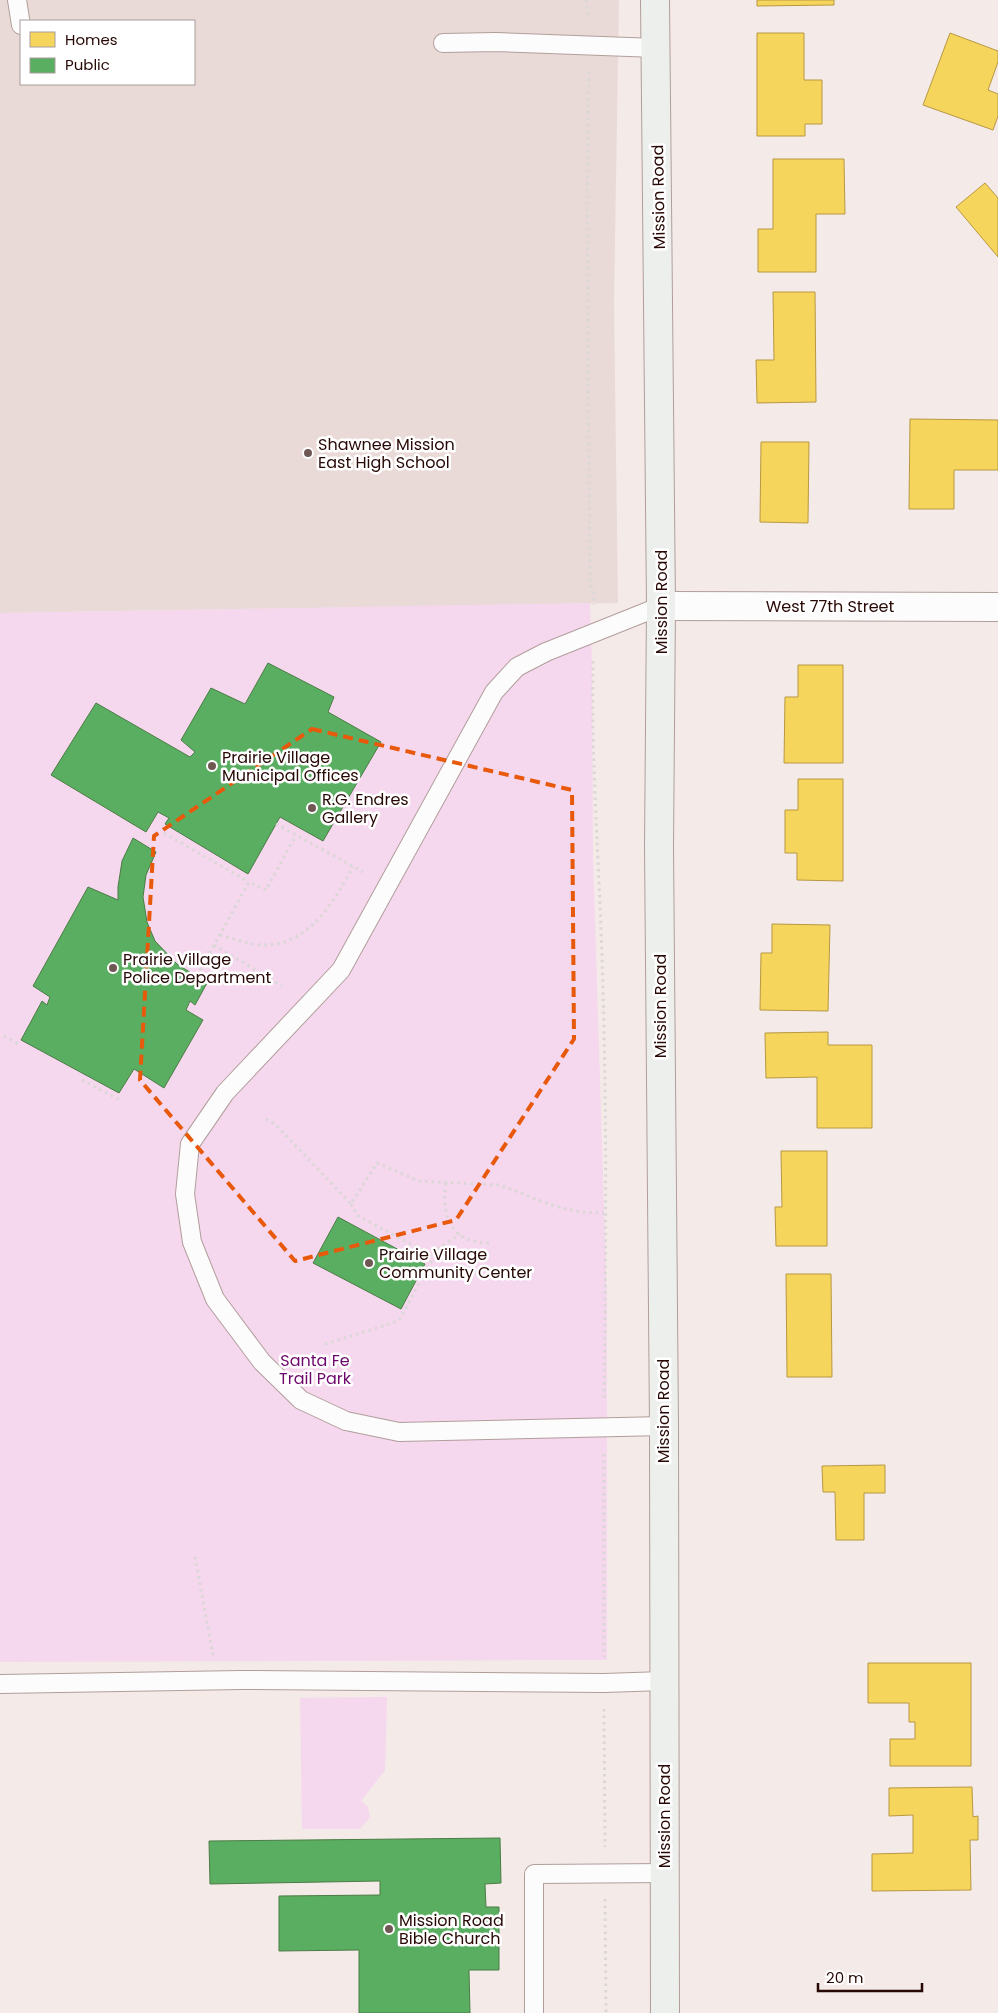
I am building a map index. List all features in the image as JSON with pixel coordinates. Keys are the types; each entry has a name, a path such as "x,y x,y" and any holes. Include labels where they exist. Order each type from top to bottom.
{"main road":[{"name":"Mission Road","path":"656,0 661,606 659,847 664,1426 664,2013"}],"street":[{"name":"West 77th Street","path":"661,606 998,607"}],"lane":[{"path":"17,0 20,20"},
{"path":"443,43 496,42 656,48"},
{"path":"661,606 546,652 517,667 494,692 341,970 229,1088 190,1144 185,1194 192,1242 215,1299 262,1362 301,1400 346,1421 399,1432 664,1426"},
{"path":"0,1684 241,1680 604,1683 664,1681"},
{"path":"534,2013 534,1874 664,1873"}],"path":[{"path":"587,115 590,583 594,594"},
{"path":"593,664 593,776 602,956 604,1052 604,1392"},
{"path":"276,824 363,872"},
{"path":"164,833 266,890 296,835"},
{"path":"220,935 254,944 269,944 296,936 309,929 326,912 353,866"},
{"path":"197,976 250,882"},
{"path":"214,945 282,986"},
{"path":"4,1036 20,1045"},
{"path":"82,1080 122,1101"},
{"path":"266,1119 275,1124 350,1204 358,1216 430,1254 432,1262 400,1319 393,1323 325,1344"},
{"path":"350,1204 377,1163 419,1181 500,1185 554,1206 580,1212 604,1213"},
{"path":"446,1183 444,1206 446,1217 452,1228 473,1241 489,1243"},
{"path":"430,1254 460,1234"},
{"path":"604,1453 605,1852"},
{"path":"195,1557 214,1661"},
{"path":"606,1903 606,2013"}],"highlighted area":[{"path":"312,729 572,790 574,1039 456,1220 295,1261 140,1080 154,836"}],"shaded area":[{"name":"Shawnee Mission East High School","path":"0,0 619,0 614,303 618,603 0,613"}],"green space":[{"name":"Santa Fe Trail Park","path":"590,603 593,857 607,1304 607,1660 0,1662 0,613"},
{"path":"387,1697 385,1770 361,1801 368,1807 370,1817 360,1829 302,1829 300,1698"}],"building: Homes":[{"path":"757,0 834,0 834,5 757,6"},
{"path":"757,33 804,33 804,80 822,80 822,124 805,124 805,136 757,136"},
{"path":"950,33 998,51 998,62 988,90 998,94 998,116 993,130 923,105"},
{"path":"773,159 844,159 845,214 816,214 816,272 758,272 758,229 773,229"},
{"path":"985,183 998,198 998,257 956,207"},
{"path":"773,292 815,292 816,402 757,403 756,360 774,360"},
{"path":"910,419 998,420 998,470 954,470 954,509 909,509"},
{"path":"761,442 809,442 808,523 760,522"},
{"path":"798,665 843,665 843,763 784,763 785,697 798,697"},
{"path":"798,779 843,779 843,881 797,880 797,853 785,853 785,810 798,810"},
{"path":"772,924 830,925 828,1011 760,1010 761,953 772,953"},
{"path":"828,1032 828,1045 872,1045 872,1128 817,1128 817,1077 766,1078 765,1033"},
{"path":"781,1151 827,1151 827,1246 776,1246 775,1207 782,1207"},
{"path":"786,1274 831,1274 832,1377 787,1377"},
{"path":"885,1465 885,1493 864,1493 864,1540 836,1540 835,1492 823,1492 822,1466"},
{"path":"868,1663 971,1663 971,1766 890,1766 890,1739 915,1739 915,1722 909,1722 909,1703 868,1703"},
{"path":"972,1787 973,1817 978,1816 978,1840 970,1840 971,1890 872,1891 872,1854 913,1853 913,1815 889,1816 889,1788"}],"building: Public":[{"name":"Prairie Village Municipal Offices","path":"268,663 334,697 328,712 381,742 323,841 280,817 248,874 165,824 169,818 158,812 146,832 51,775 96,703 190,757 195,752 181,740 211,688 245,704"},
{"name":"Prairie Village Police Department","path":"133,838 156,852 146,875 143,897 147,922 155,941 177,964 207,983 195,1005 190,1001 186,1010 203,1020 164,1088 134,1069 119,1093 21,1040 42,1001 47,1005 50,997 33,986 88,887 118,900 122,861"},
{"name":"Prairie Village Community Center","path":"338,1217 425,1264 401,1309 313,1263"},
{"name":"Mission Road Bible Church","path":"500,1838 501,1883 485,1884 486,1907 499,1907 499,1970 469,1970 470,2013 359,2013 359,1950 279,1951 279,1896 380,1895 380,1881 210,1884 209,1841"}],"place":[{"name":"Shawnee Mission East High School","path":"308,453"},
{"name":"Prairie Village Municipal Offices","path":"212,766"},
{"name":"R.G. Endres Gallery","path":"312,808"},
{"name":"Prairie Village Police Department","path":"113,968"},
{"name":"Prairie Village Community Center","path":"369,1263"},
{"name":"Mission Road Bible Church","path":"389,1929"}]}
